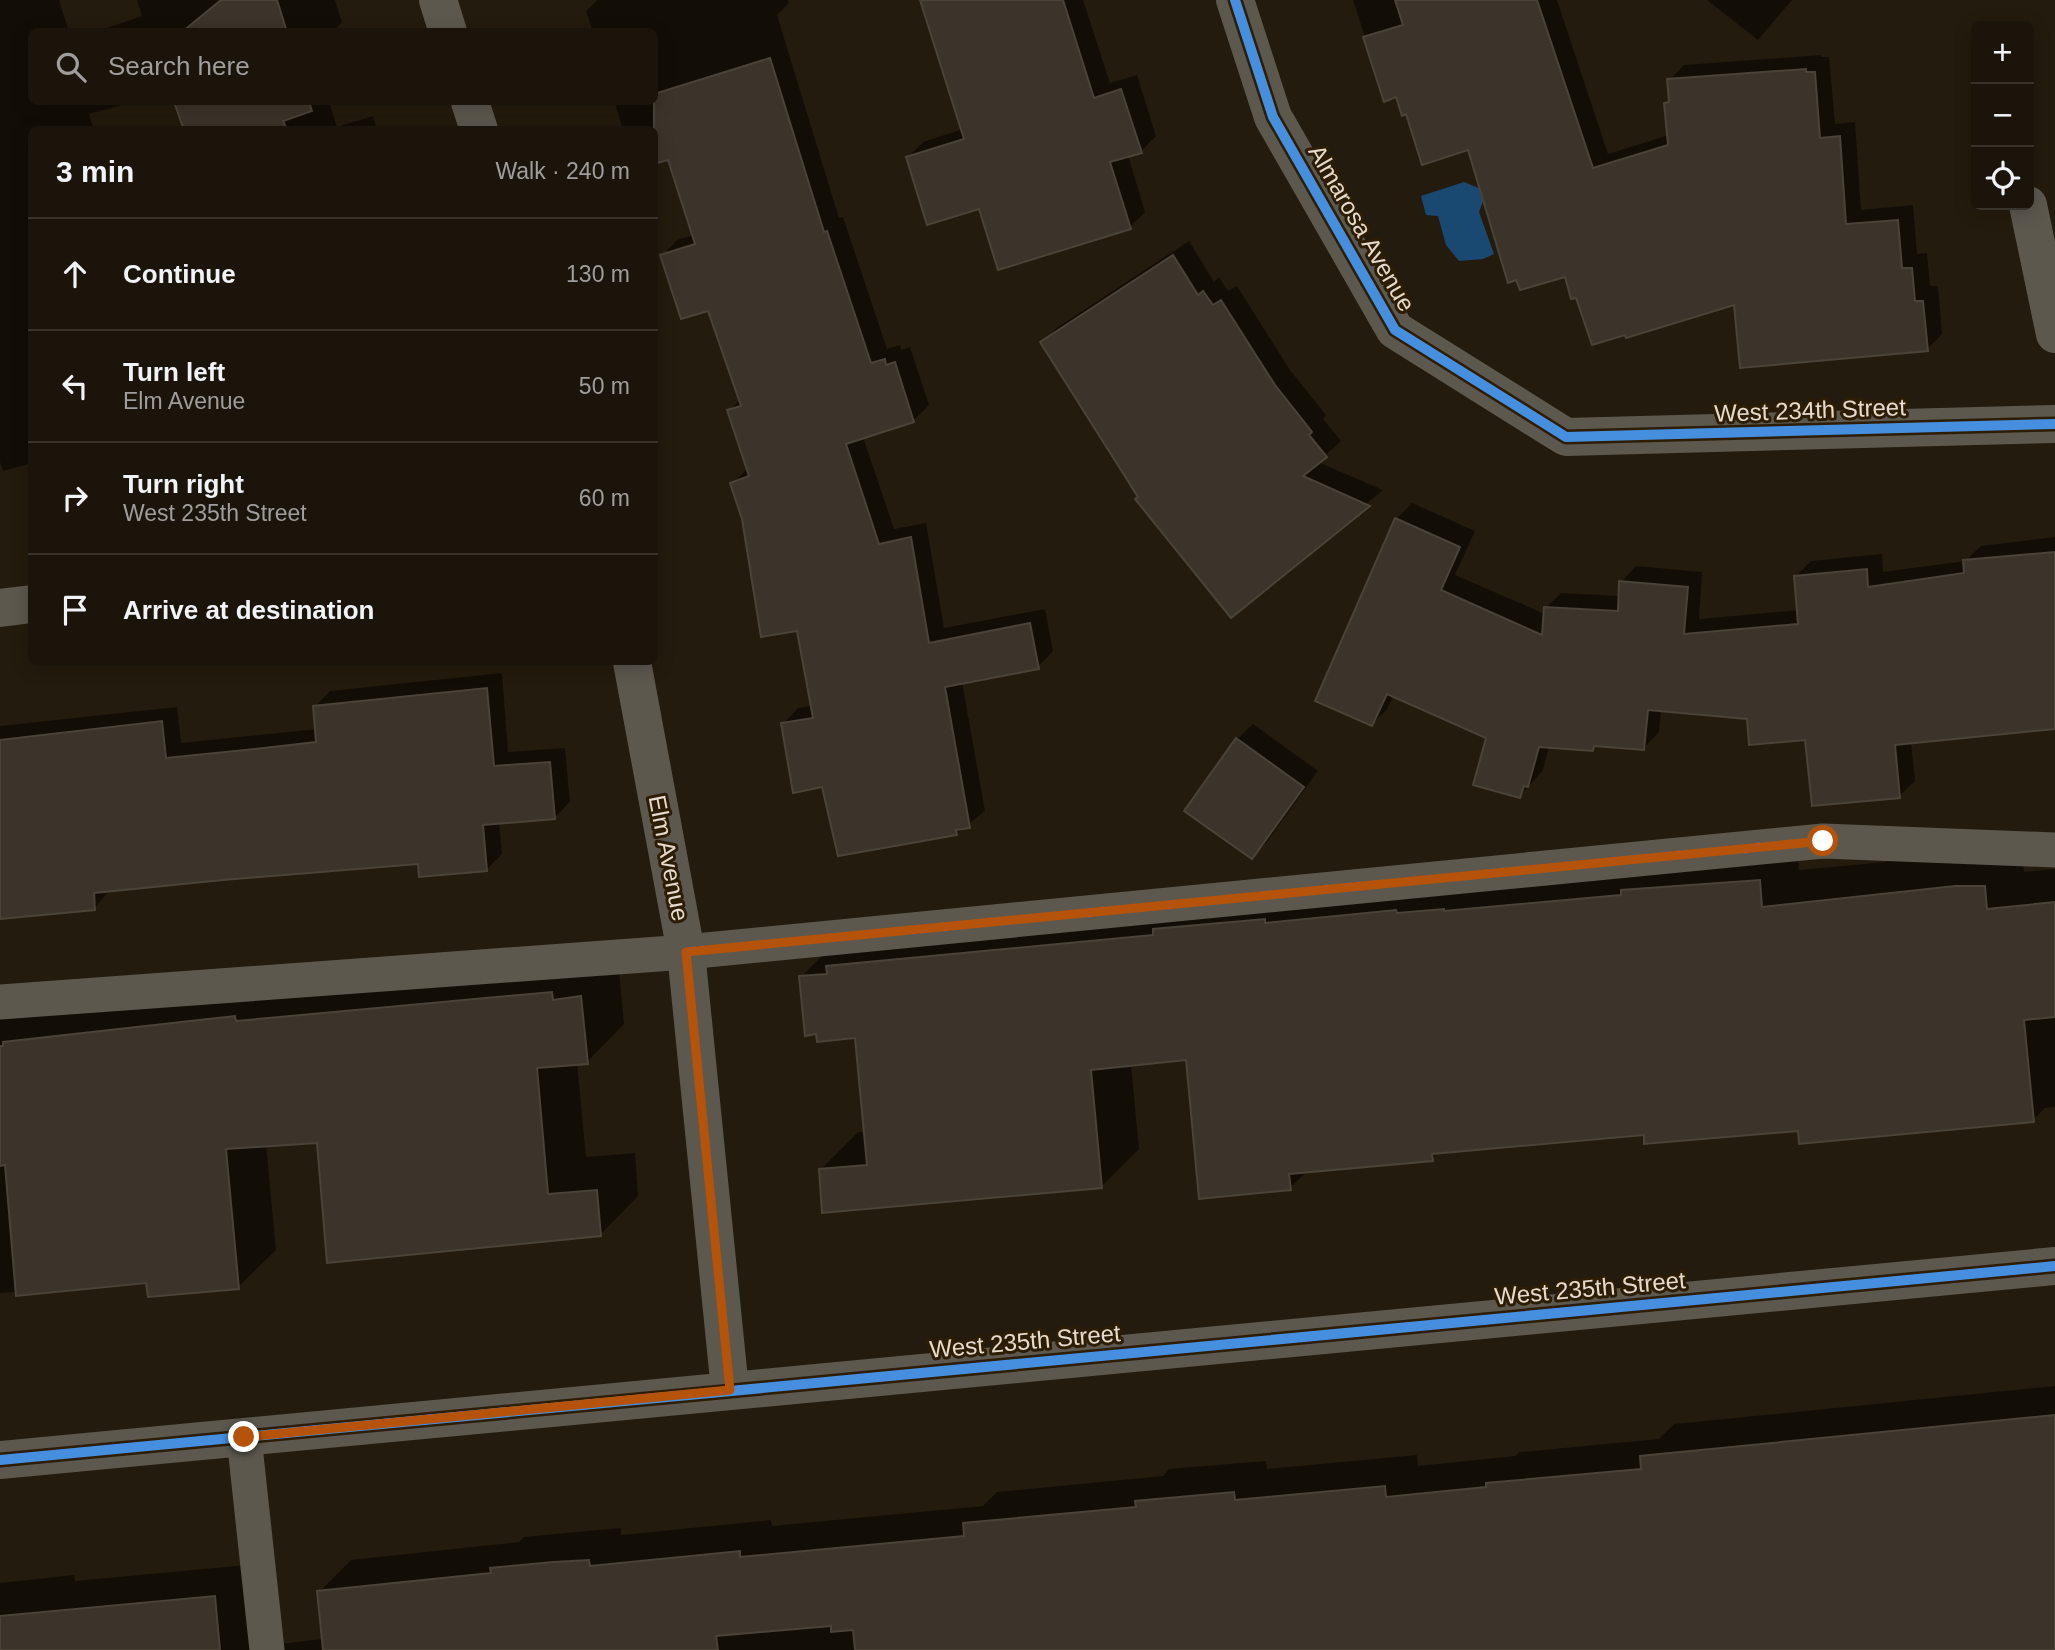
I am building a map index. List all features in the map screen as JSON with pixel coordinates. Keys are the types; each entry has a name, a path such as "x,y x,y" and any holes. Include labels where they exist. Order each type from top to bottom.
{"street":[{"path":"438,0 447,28"},
{"name":"Almarosa Avenue","path":"1235,0 1273,117 1395,330 1566,438"},
{"path":"471,105 478,126"},
{"path":"2029,210 2055,334"},
{"name":"West 234th Street","path":"1566,438 2055,424"},
{"path":"0,608 28,604"},
{"name":"Elm Avenue","path":"633,665 686,952 730,1390"},
{"name":"West 235th Street","path":"0,1460 2055,1266"}],"lane":[{"path":"0,1002 686,952 1823,841 2055,850"},
{"path":"244,1437 267,1650"}],"water":[{"path":"1464,182 1481,189 1485,196 1479,212 1494,254 1483,259 1459,261 1446,245 1438,216 1426,215 1421,196"}],"building":[{"path":"221,0 277,0 286,28 187,28"},
{"path":"920,0 1063,0 1094,98 1121,89 1142,153 1110,162 1131,229 998,270 979,209 927,225 906,157 964,139"},
{"path":"1395,0 1537,0 1593,168 1668,145 1664,103 1669,102 1667,79 1806,69 1806,72 1815,72 1820,138 1840,136 1846,224 1898,220 1902,268 1912,268 1915,301 1923,301 1928,351 1740,368 1734,305 1626,338 1625,335 1592,345 1576,298 1571,299 1565,277 1520,290 1516,280 1508,283 1468,150 1422,165 1406,114 1402,116 1396,97 1384,102 1363,37 1403,25"},
{"path":"770,58 824,232 827,231 871,363 885,359 886,365 895,362 914,422 846,444 879,544 911,537 929,643 1030,623 1039,669 945,687 970,828 956,830 957,835 838,856 822,787 793,793 781,723 813,718 797,631 761,637 742,519 730,483 749,476 727,410 741,406 708,311 681,319 660,255 695,244 668,160 658,163 658,126 654,126 654,105 658,105 658,93"},
{"path":"175,105 310,105 312,111 283,121 285,126 183,126"},
{"path":"1173,255 1198,295 1203,291 1213,305 1221,300 1275,385 1312,432 1309,435 1327,457 1303,476 1370,506 1231,618 1135,499 1138,497 1040,342"},
{"path":"1395,518 1460,547 1441,590 1542,635 1544,607 1618,611 1619,581 1688,587 1684,634 1798,624 1794,576 1867,569 1868,587 1964,573 1963,560 2055,552 2055,729 1895,745 1900,798 1812,806 1805,740 1749,745 1747,719 1648,710 1644,750 1594,746 1593,751 1539,747 1528,787 1524,786 1520,798 1473,785 1486,738 1387,694 1372,726 1315,701"},
{"path":"487,688 494,766 550,762 555,819 483,825 487,871 419,877 418,864 223,880 94,893 95,910 0,919 0,740 162,721 166,758 255,749 316,742 313,706"},
{"path":"1236,738 1304,787 1252,859 1184,811"},
{"path":"1760,880 1762,907 1955,886 1985,886 1987,909 2055,902 2055,1017 2024,1020 2034,1122 1799,1144 1798,1131 1644,1144 1644,1135 1432,1154 1433,1161 1289,1174 1291,1190 1199,1199 1186,1060 1091,1070 1102,1188 822,1213 819,1169 867,1165 855,1038 817,1042 816,1034 805,1036 799,976 827,974 826,966 1153,935 1153,929 1265,919 1265,923 1396,910 1397,913 1444,911 1621,895 1621,890"},
{"path":"552,992 553,1000 581,996 588,1064 537,1068 548,1194 597,1190 601,1236 327,1263 317,1143 226,1149 239,1289 148,1297 146,1283 16,1296 5,1165 0,1166 0,1046 3,1046 3,1042 235,1016 236,1021"},
{"path":"2055,1415 2055,1650 855,1650 853,1630 831,1632 831,1626 716,1636 718,1650 323,1650 317,1591 491,1573 490,1568 553,1562 589,1560 590,1566 740,1551 740,1557 964,1536 963,1523 1136,1507 1135,1501 1234,1492 1235,1500 1385,1486 1386,1497 1486,1487 1486,1483 1641,1469 1640,1456"},
{"path":"215,1596 220,1650 0,1650 0,1616"}],"cycle path":[{"path":"1235,0 1273,117 1395,330 1566,437 2055,424"},
{"path":"0,1460 2055,1266"}],"route":[{"path":"244,1437 730,1390 686,952 1823,841"}]}
